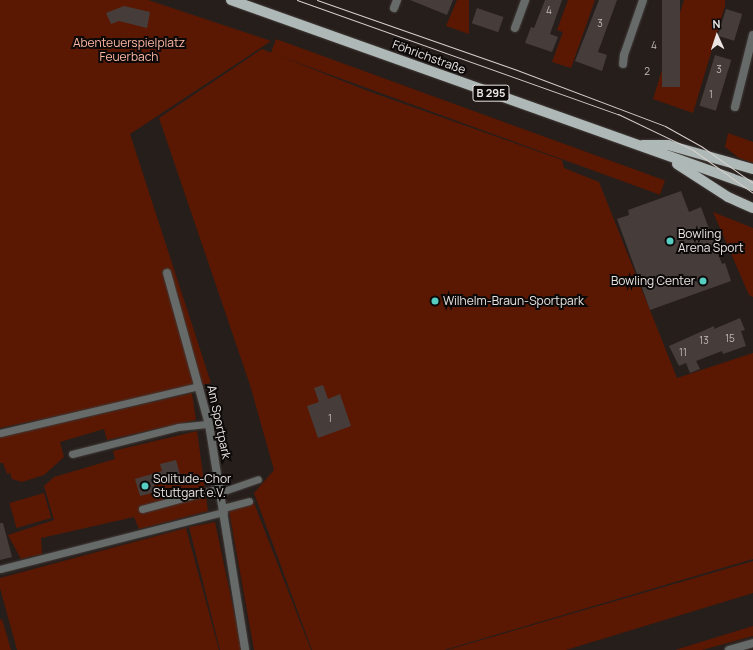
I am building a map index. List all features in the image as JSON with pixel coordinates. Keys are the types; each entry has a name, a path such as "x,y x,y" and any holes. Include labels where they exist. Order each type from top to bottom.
{"main road":[{"name":"Föhrichstraße","path":"231,0 633,145 753,186"},
{"path":"633,145 668,145 753,169"},
{"path":"661,154 728,197 753,208"}],"street":[{"path":"394,8 396,0"},
{"path":"515,28 525,0"},
{"path":"623,64 624,55 643,0"},
{"path":"735,108 753,35"},
{"name":"Am Sportpark","path":"167,273 209,424 221,490 245,650"},
{"path":"729,650 753,643"}],"lane":[{"path":"0,433 199,386"},
{"path":"72,454 178,427 209,424"},
{"path":"142,509 221,490 258,479"},
{"path":"0,568 224,510 249,500"}],"green space":[{"name":"Abenteuerspielplatz Feuerbach","path":"0,0 148,0 271,41 130,134 211,383 0,428"},
{"path":"457,0 469,0 469,34 446,26"},
{"path":"568,0 595,0 571,68 552,62 563,32 557,30"},
{"path":"684,0 725,0 725,6 693,113 653,99"},
{"path":"276,39 665,181 660,195 271,53"},
{"name":"Wilhelm-Braun-Sportpark","path":"262,49 368,91 562,160 564,168 599,182 677,378 753,353 753,559 444,650 312,650 254,493 274,470 250,385 159,118"},
{"path":"728,133 753,142 753,163 739,158 725,147"},
{"path":"713,212 753,228 753,297 749,295"},
{"path":"192,393 196,420 107,440 104,429 60,442 64,457 44,475 22,482 12,479 10,473 7,474 3,463 0,463 0,437"},
{"path":"197,431 208,511 139,529 134,517 41,538 42,554 21,559 8,535 54,520 44,486 54,477 115,459 113,451"},
{"path":"44,493 51,518 17,528 9,503"},
{"path":"254,503 311,650 254,650 229,511"},
{"path":"215,522 242,650 220,650 189,527"},
{"path":"186,528 219,650 17,650 0,588 0,578"},
{"path":"753,561 753,593 566,650 447,650"},
{"path":"2,619 11,650 0,650 0,620"},
{"path":"753,626 753,636 702,650 675,650"}],"building":[{"path":"410,0 453,0 447,15"},
{"path":"545,0 562,0 550,34 558,37 552,52 525,43 531,27 534,28"},
{"path":"599,0 617,0 598,52 607,55 602,71 575,61"},
{"path":"662,0 680,0 680,87 662,87"},
{"path":"124,6 150,12 147,28 119,21 111,24 106,13"},
{"path":"477,8 503,17 498,32 472,23"},
{"path":"726,9 742,14 734,41 718,36"},
{"path":"715,55 731,60 716,111 700,106"},
{"name":"Bowling Arena Sport","path":"681,191 689,212 701,207 722,264 725,263 731,281 650,310 617,219 629,215 628,210"},
{"path":"740,318 745,330 741,331 746,346 723,354 722,351 696,361 700,369 690,373 686,363 679,366 669,346 714,326 714,329"},
{"path":"323,385 328,399 340,394 351,426 318,438 307,406 319,402 314,388"},
{"path":"176,460 181,478 154,485 156,492 140,496 135,479 162,471 160,464"},
{"path":"0,523 3,523 12,557 0,560"}],"tram line":[{"path":"297,0 618,114 693,150 753,193"},
{"path":"317,0 517,70 665,126 701,146 753,183"}],"place":[{"name":"Bowling Arena Sport","path":"670,241"},
{"name":"Bowling Center","path":"703,281"},
{"name":"Wilhelm-Braun-Sportpark","path":"435,301"},
{"name":"Solitude-Chor Stuttgart e.V.","path":"145,486"}]}
